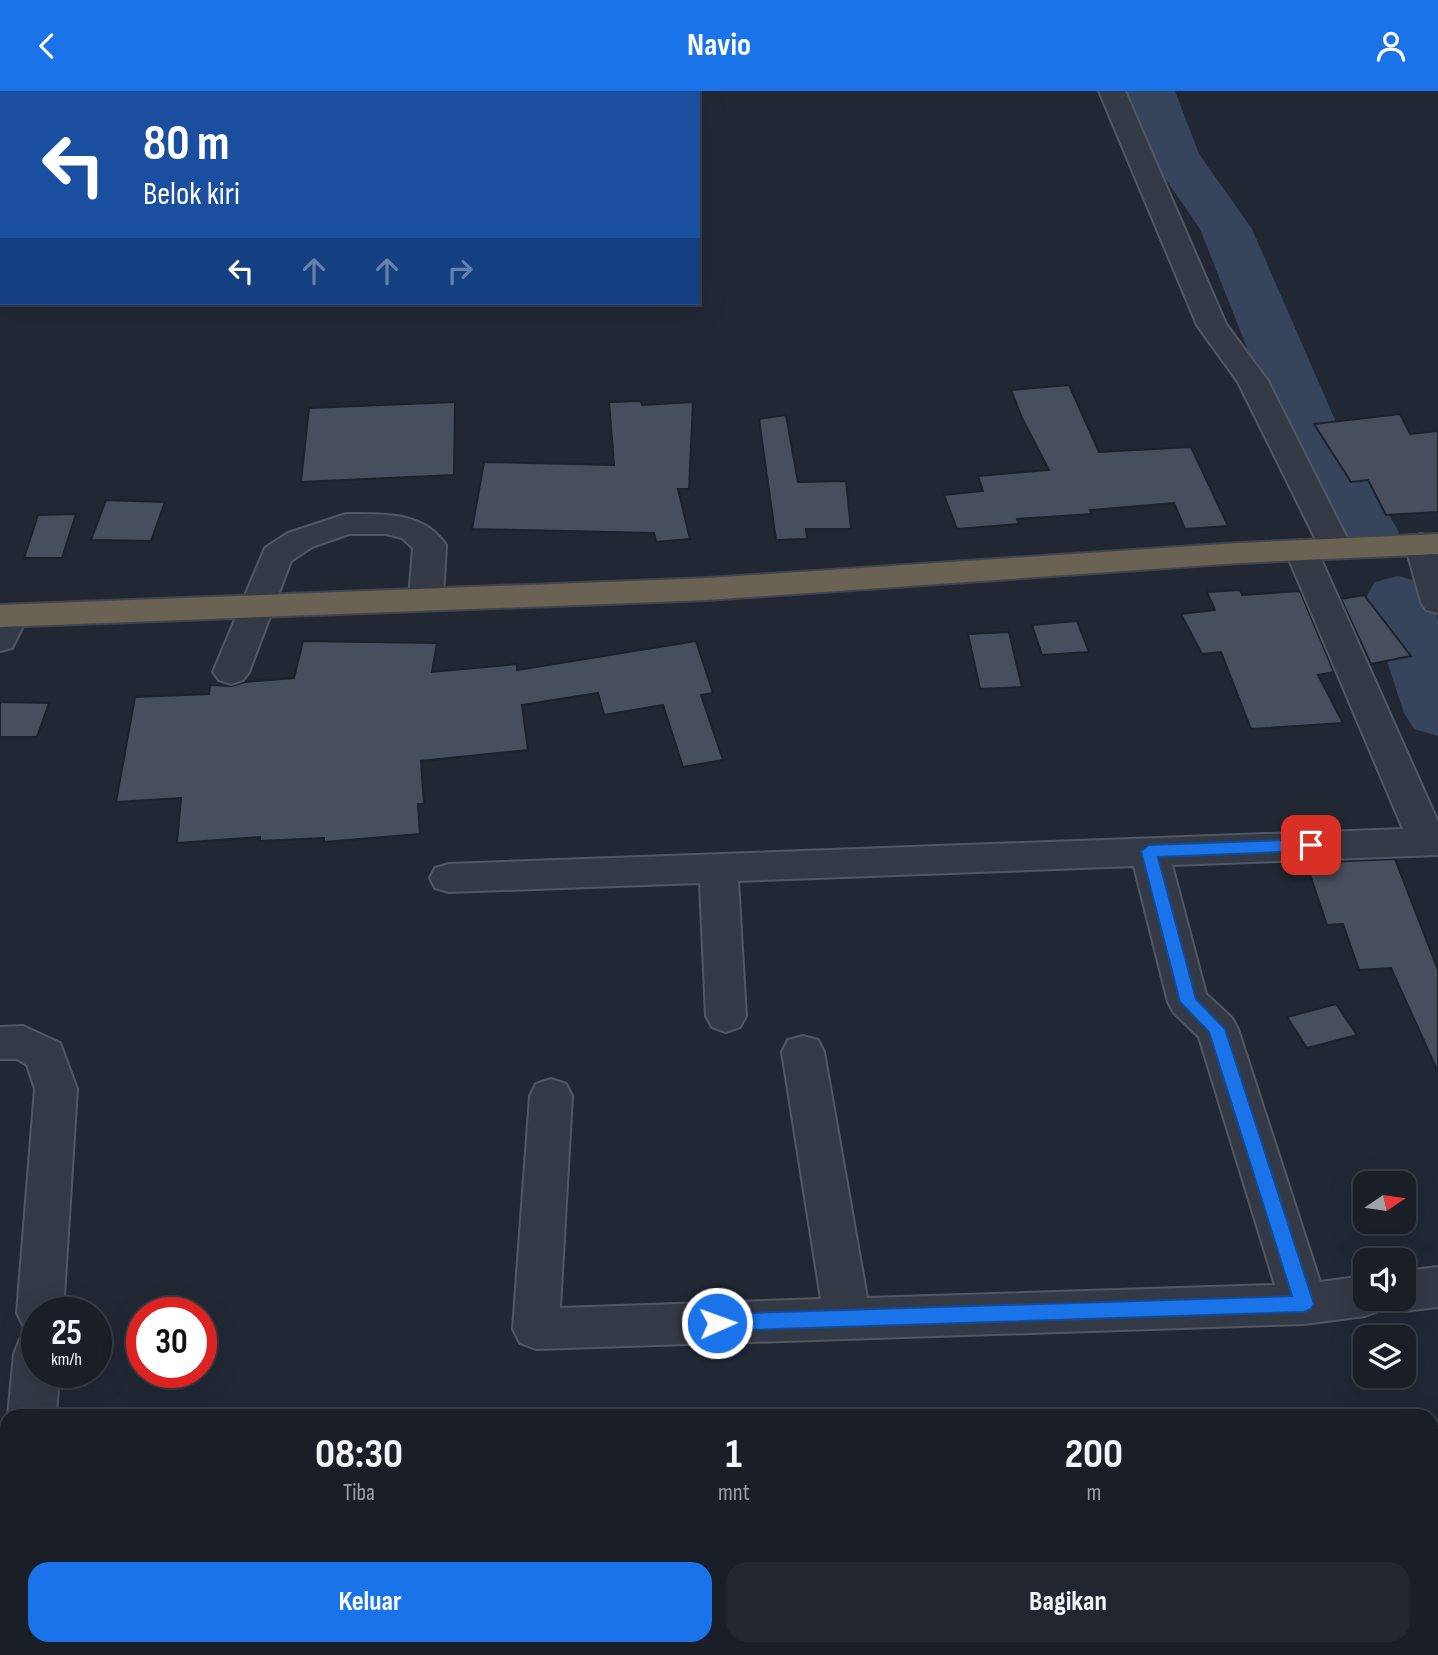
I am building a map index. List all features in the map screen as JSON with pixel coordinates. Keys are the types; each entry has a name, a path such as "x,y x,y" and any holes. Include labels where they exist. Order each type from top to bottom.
{"highway":[{"path":"4,624 260,604 708,589 1419,544"}],"street":[{"path":"1112,91 1212,325 1253,381 1343,548"},
{"path":"231,672 260,604 277,555 300,540 346,524 386,524 413,530 430,545 426,598"},
{"path":"1419,544 1438,603"},
{"path":"449,878 1433,842 1301,550"},
{"path":"1149,851 1188,1002 1217,1029 1304,1304"},
{"path":"718,867 726,1016"},
{"path":"0,1044 23,1042 45,1055 56,1089 41,1297"},
{"path":"803,1052 847,1318"},
{"path":"551,1096 536,1329 1304,1304 1353,1298"},
{"path":"1416,1290 1438,1287"},
{"path":"33,1409 34,1388"}],"building":[{"path":"1069,385 1099,452 1191,447 1228,526 1185,529 1174,503 1090,510 1092,514 1017,519 1019,524 957,529 944,495 983,491 978,476 1049,470 1011,390"},
{"path":"641,401 642,405 693,402 689,489 678,489 690,539 656,542 654,533 472,529 484,462 614,465 609,402"},
{"path":"455,402 454,475 301,482 309,408"},
{"path":"1400,414 1410,434 1438,431 1438,512 1386,515 1368,480 1351,482 1314,424"},
{"path":"786,415 798,482 846,481 851,529 806,529 807,539 776,540 759,419"},
{"path":"106,500 165,502 151,541 91,540"},
{"path":"76,514 62,558 24,558 38,515"},
{"path":"1240,590 1242,595 1300,591 1334,672 1318,675 1343,723 1251,729 1221,652 1202,654 1181,614 1215,610 1207,592"},
{"path":"1364,595 1411,656 1371,664 1341,599"},
{"path":"1077,621 1089,652 1042,655 1032,625"},
{"path":"1009,632 1022,687 980,689 968,634"},
{"path":"303,641 437,643 432,672 517,664 517,670 696,641 713,693 701,695 723,760 683,767 663,705 604,715 598,693 522,705 528,750 421,761 424,804 418,804 420,834 324,842 324,838 260,841 260,837 177,843 181,798 116,802 135,697 209,694 210,685 232,686 245,682 294,678"},
{"path":"0,702 49,703 37,737 0,737"},
{"path":"1395,859 1438,970 1438,1072 1391,968 1359,970 1343,924 1327,925 1306,863"},
{"path":"1336,1004 1357,1035 1307,1048 1287,1017"}],"waterway":[{"path":"1151,91 1174,155 1226,229 1312,436 1368,532"},
{"path":"1398,597 1438,713"}],"route":[{"path":"717,1323 1304,1304 1217,1029 1188,1002 1149,851 1311,845"}]}
